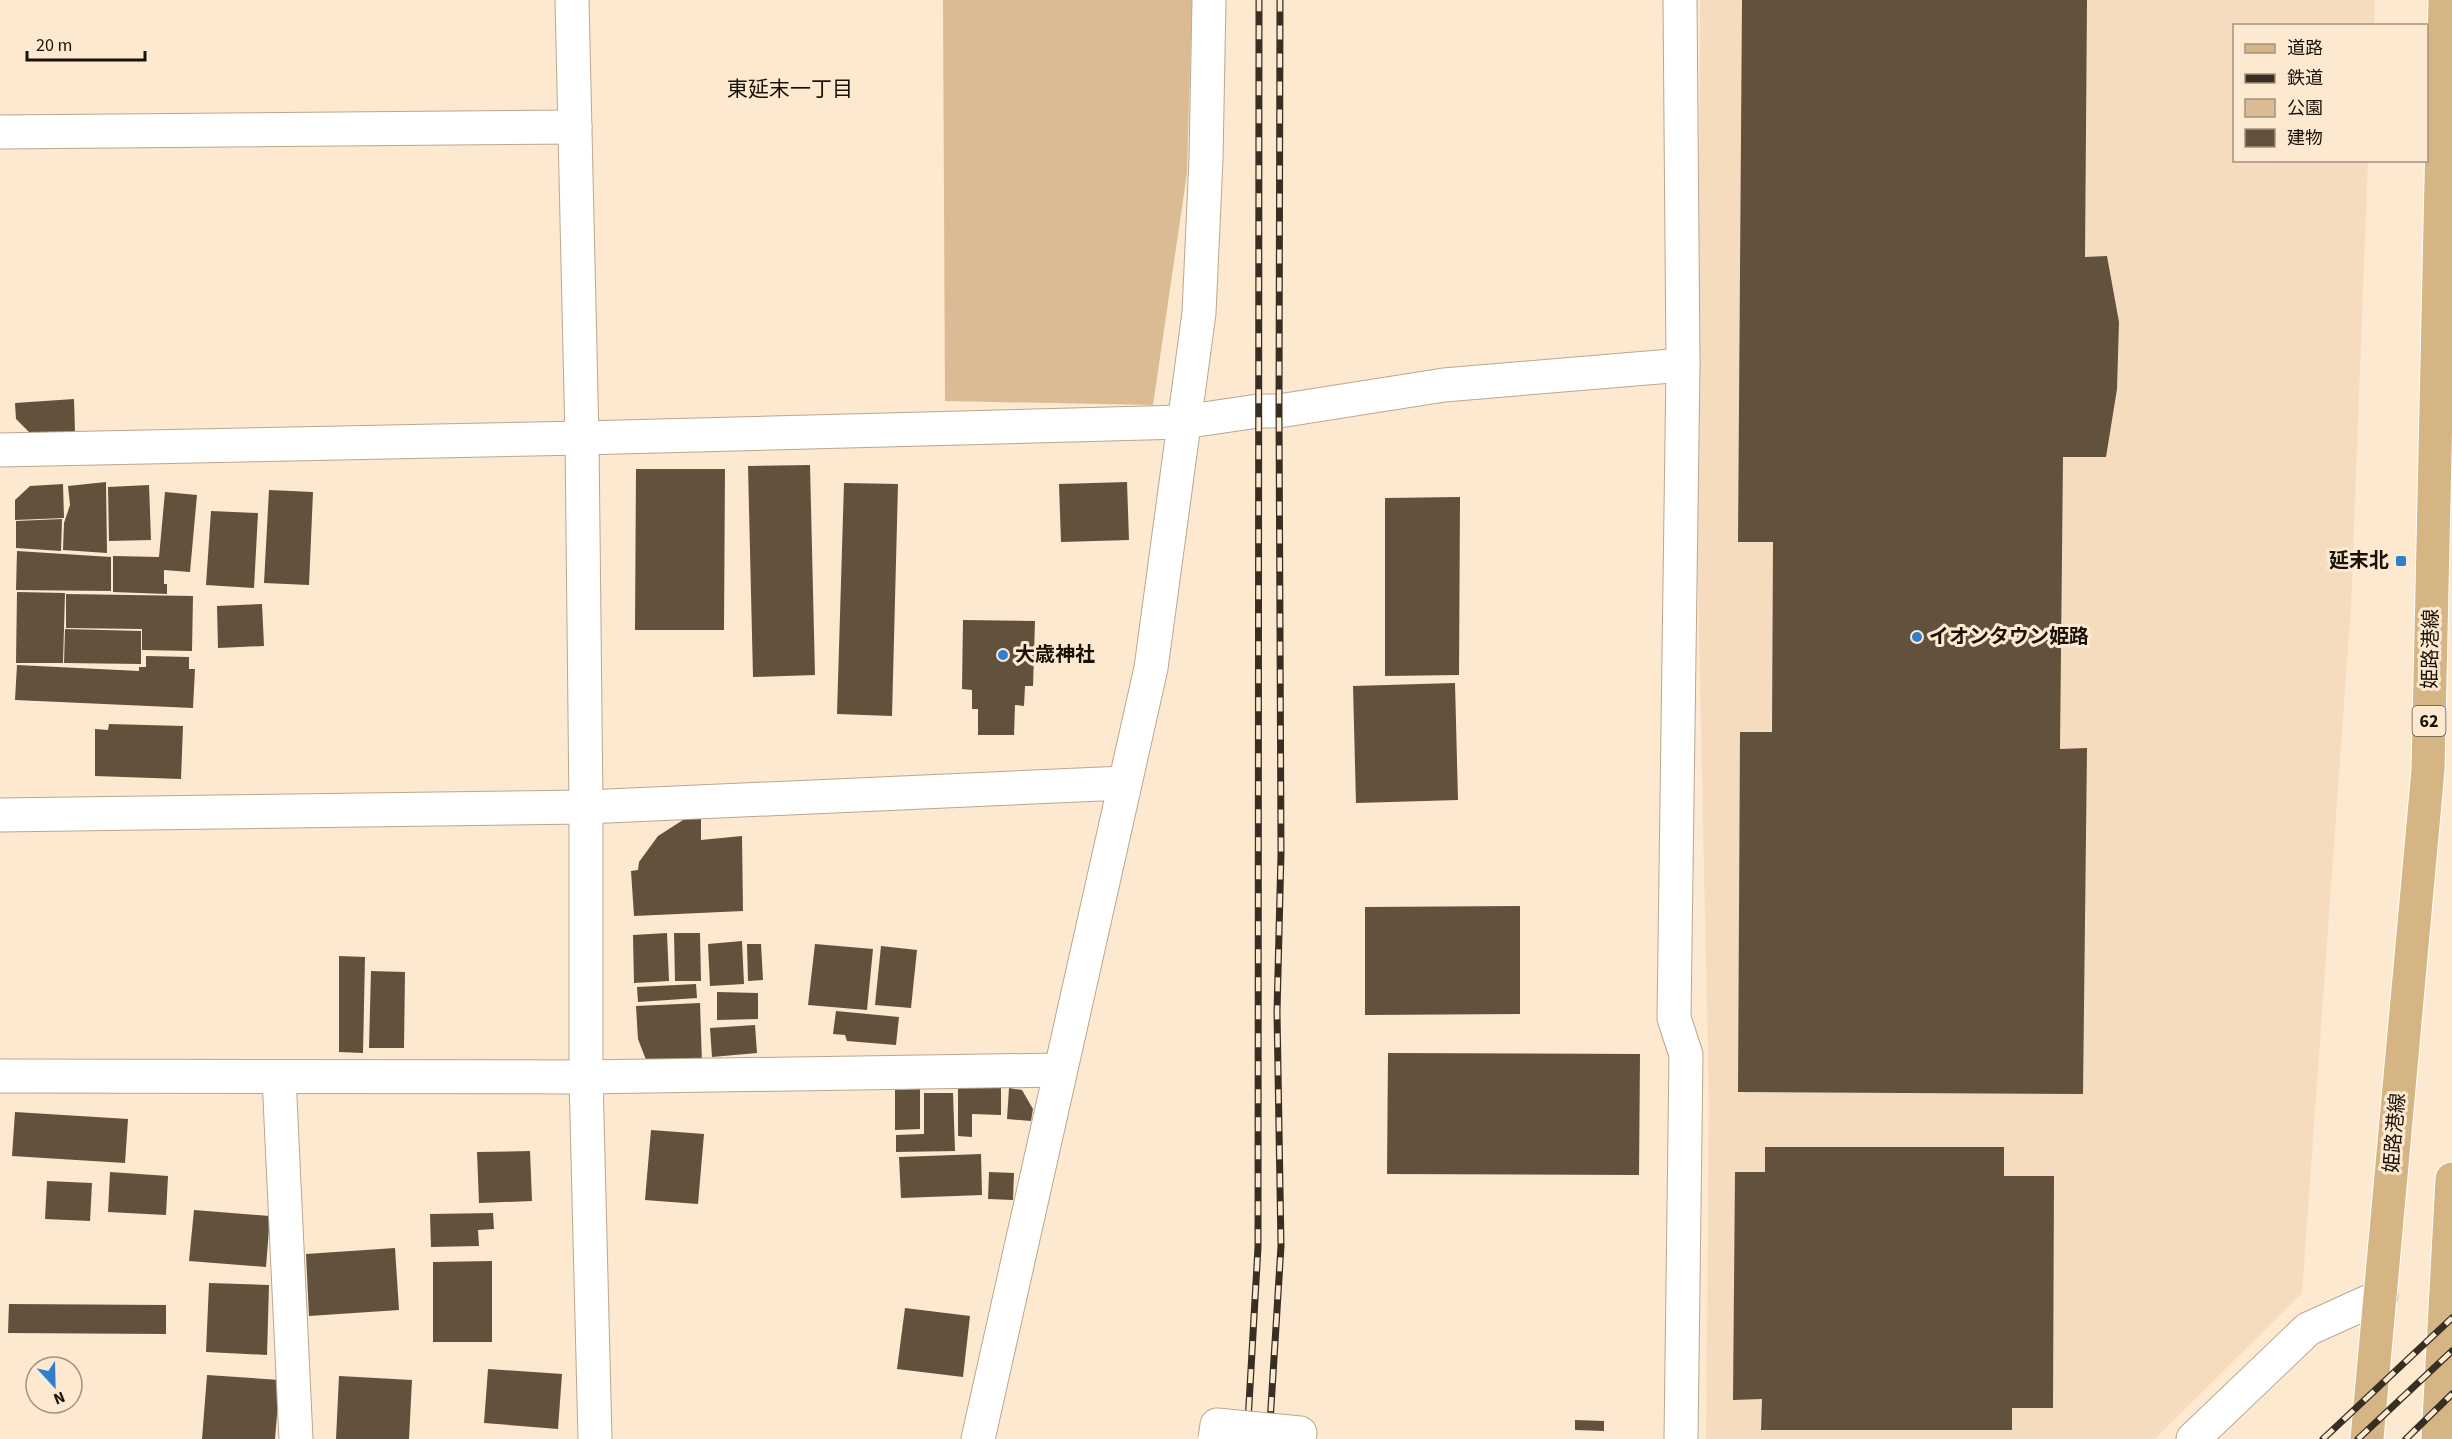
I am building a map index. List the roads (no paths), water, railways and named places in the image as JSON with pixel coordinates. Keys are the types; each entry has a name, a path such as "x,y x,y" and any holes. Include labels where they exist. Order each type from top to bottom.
{"main road":[{"name":"姫路港線","path":"2367,1439 2428,770 2445,0"},
{"path":"2438,1439 2452,1179"}],"street":[{"path":"572,0 582,438 586,1077 595,1439"},
{"path":"978,1439 1151,668 1198,313 1206,159 1209,0"},
{"path":"1680,0 1683,365 1674,1018 1686,1055 1681,1439"},
{"path":"0,132 575,126"},
{"path":"0,450 1182,422 1258,411 1279,411 1444,385 1683,365"},
{"path":"0,815 586,807 1124,783"},
{"path":"0,1076 586,1077 1059,1070"},
{"path":"279,1077 296,1439"},
{"path":"2193,1439 2308,1329 2381,1296"},
{"path":"1215,1439 1217,1425 1300,1433 1299,1439"}],"railway":[{"path":"1247,1439 1258,1247 1259,0"},
{"path":"1269,1439 1281,1246 1277,1012 1281,853 1280,0"},
{"path":"2323,1439 2452,1318"},
{"path":"2358,1439 2452,1351"},
{"path":"2406,1439 2452,1394"}],"place":[{"name":"延末北","path":"2401,561"},
{"name":"イオンタウン姫路","path":"1917,637"},
{"name":"大歳神社","path":"1003,655"}],"district":[{"name":"東延末一丁目","path":"790,89"}]}
